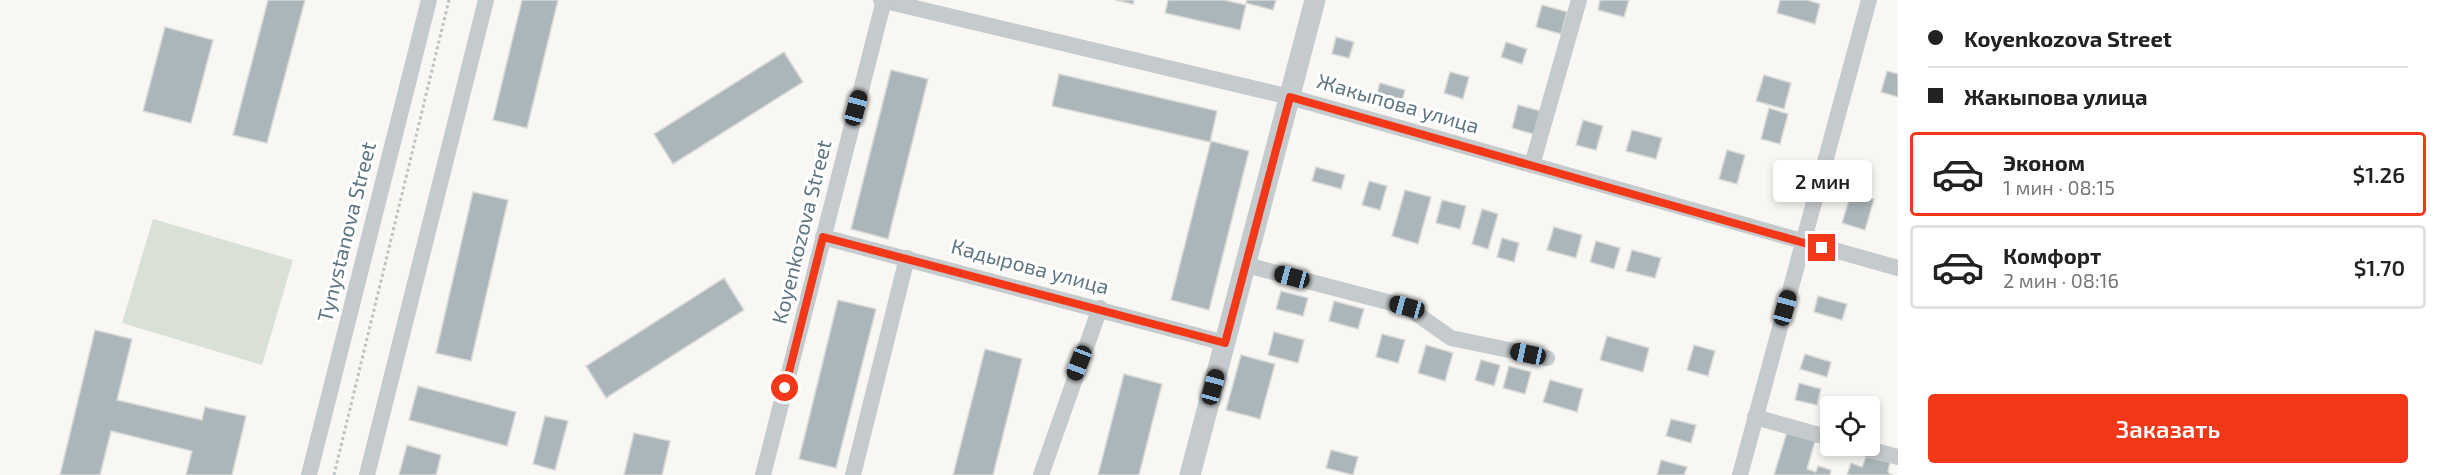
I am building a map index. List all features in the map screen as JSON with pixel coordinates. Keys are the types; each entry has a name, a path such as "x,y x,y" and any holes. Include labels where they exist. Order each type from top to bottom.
{"street":[{"name":"Tynystanova Street","path":"309,475 429,0"},
{"path":"367,475 486,0"},
{"name":"Жакыпова улица","path":"883,0 1290,97 1898,268"},
{"name":"Koyenkozova Street","path":"763,475 883,0"},
{"path":"1190,475 1315,0"},
{"path":"1532,165 1579,0"},
{"path":"1740,475 1869,0"},
{"name":"Кадырова улица","path":"823,237 1100,308 1225,343"},
{"path":"853,475 907,258"},
{"path":"1246,265 1407,307 1451,338 1547,358"},
{"path":"1041,475 1100,308"},
{"path":"1755,417 1820,435"},
{"path":"1880,452 1898,457"}],"path":[{"path":"334,475 449,0"}],"shaded area":[{"path":"153,219 293,260 262,365 122,323"}],"building":[{"path":"268,0 305,0 267,143 233,135"},
{"path":"522,0 558,0 527,128 493,120"},
{"path":"1115,0 1134,0 1133,4"},
{"path":"1168,0 1224,0 1246,5 1240,30 1165,13"},
{"path":"1247,0 1276,0 1273,10 1246,3"},
{"path":"1600,0 1629,0 1624,17 1598,10"},
{"path":"1780,0 1807,0 1820,4 1815,24 1777,13"},
{"path":"1542,5 1567,12 1561,34 1536,27"},
{"path":"165,27 213,40 191,123 143,111"},
{"path":"1336,37 1354,42 1349,58 1332,54"},
{"path":"1506,42 1527,49 1522,64 1501,57"},
{"path":"784,52 803,82 673,164 654,134"},
{"path":"891,70 928,79 888,239 851,229"},
{"path":"1887,71 1898,74 1898,97 1881,92"},
{"path":"1450,72 1469,77 1463,99 1444,93"},
{"path":"1059,74 1217,111 1210,142 1052,106"},
{"path":"1764,75 1791,83 1784,109 1756,101"},
{"path":"1380,83 1405,90 1400,108 1375,101"},
{"path":"1518,105 1544,112 1537,135 1512,128"},
{"path":"1769,108 1788,114 1780,144 1761,139"},
{"path":"1583,120 1603,126 1596,150 1576,145"},
{"path":"1632,130 1662,138 1656,159 1626,151"},
{"path":"1211,141 1249,151 1209,310 1171,300"},
{"path":"1727,150 1745,155 1737,184 1719,179"},
{"path":"1316,167 1345,175 1341,189 1312,181"},
{"path":"1369,181 1387,186 1380,210 1362,205"},
{"path":"1405,190 1431,197 1418,244 1392,236"},
{"path":"473,192 508,200 471,361 436,353"},
{"path":"1851,193 1874,199 1865,230 1842,223"},
{"path":"1442,200 1466,206 1460,229 1436,223"},
{"path":"1482,209 1498,214 1488,249 1472,244"},
{"path":"1554,227 1582,235 1576,258 1547,250"},
{"path":"1502,238 1519,243 1514,262 1497,257"},
{"path":"1596,241 1620,248 1614,269 1590,262"},
{"path":"1632,250 1661,258 1655,278 1626,271"},
{"path":"724,278 744,310 606,398 586,366"},
{"path":"1281,291 1308,298 1303,316 1276,309"},
{"path":"1818,296 1847,304 1842,320 1814,312"},
{"path":"838,300 876,309 836,468 799,459"},
{"path":"1334,301 1364,309 1358,329 1329,321"},
{"path":"95,330 132,339 117,400 202,420 205,407 246,416 232,475 186,475 192,451 111,431 100,475 60,475"},
{"path":"1274,332 1304,340 1298,363 1268,355"},
{"path":"1382,334 1405,340 1398,363 1376,357"},
{"path":"1607,336 1649,348 1643,372 1600,360"},
{"path":"1426,345 1453,353 1445,381 1418,373"},
{"path":"1694,345 1715,351 1708,376 1687,370"},
{"path":"985,349 1022,359 993,475 953,475"},
{"path":"1805,354 1831,362 1827,377 1800,369"},
{"path":"1241,355 1275,364 1260,419 1226,410"},
{"path":"1481,360 1500,365 1494,386 1475,380"},
{"path":"1509,366 1531,372 1525,394 1503,388"},
{"path":"1124,374 1162,384 1139,475 1098,475"},
{"path":"1550,380 1583,389 1577,412 1543,402"},
{"path":"1799,383 1821,389 1817,405 1795,400"},
{"path":"418,386 516,412 507,446 409,420"},
{"path":"545,416 568,421 555,470 533,464"},
{"path":"1671,419 1696,425 1691,443 1666,436"},
{"path":"1787,432 1815,441 1807,469 1816,472 1818,466 1831,470 1830,475 1774,475"},
{"path":"634,433 670,441 662,475 624,475"},
{"path":"407,445 441,455 436,475 399,475"},
{"path":"1331,450 1358,457 1353,475 1326,468"},
{"path":"1866,457 1890,462 1888,472 1892,475 1847,475 1851,463 1862,467"},
{"path":"1661,460 1687,467 1684,475 1657,475"}],"route":[{"path":"785,388 823,237 1042,292 1225,343 1290,97 1822,248"}]}
